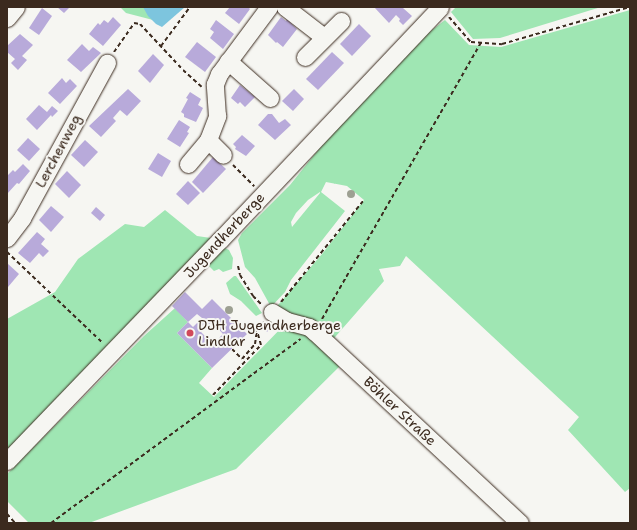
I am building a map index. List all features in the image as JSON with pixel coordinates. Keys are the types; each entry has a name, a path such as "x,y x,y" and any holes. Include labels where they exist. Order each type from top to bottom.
{"street":[{"path":"7,18 16,7"},
{"path":"188,164 208,140 217,116 215,84 219,74 269,7"},
{"path":"285,7 324,37"},
{"name":"Jugendherberge","path":"7,461 437,10"},
{"path":"306,57 340,21"},
{"path":"228,61 270,98"},
{"name":"Lerchenweg","path":"7,238 22,218 107,63"},
{"path":"208,140 223,155"},
{"name":"Böhler Straße","path":"272,312 287,322 309,327 315,332 520,523"}],"path":[{"path":"161,46 190,7"},
{"path":"437,10 471,42 502,44 629,7"},
{"path":"107,63 134,23 140,24 183,70 216,99"},
{"path":"51,523 157,443 304,337 315,332 481,43"},
{"path":"223,155 262,194"},
{"path":"232,349 242,359 255,344 257,330 363,201"},
{"path":"7,252 112,352"},
{"path":"238,266 240,275 253,296 272,312"},
{"path":"213,395 261,345 257,330"},
{"path":"7,514 15,523"}],"green space":[{"path":"120,7 163,7 153,20 126,13"},
{"path":"456,7 601,7 500,38 473,39 451,12"},
{"path":"630,10 630,488 625,492 568,430 579,417 406,256 400,266 379,269 384,281 329,344 346,360 236,469 89,523 29,523 7,501 7,474 144,336 175,308 188,322 177,333 212,368 199,383 214,397 287,322 272,312 322,254 364,200 347,186 326,182 321,192 345,211 291,280 285,292 271,307 255,278 245,267 238,240 242,233 290,185 327,139 428,33 445,20 469,45 501,47","holes":["320,193 292,227 291,222 296,213 308,200"]},
{"path":"165,210 197,236 211,238 7,452 7,319 55,292 78,259 125,224 144,227"},
{"path":"225,248 229,250 233,258 232,269 223,272 219,269 214,271 208,265 219,252"},
{"path":"236,276 262,313 256,316 241,301 230,294 226,283"}],"water":[{"path":"143,7 185,7 162,27 156,24 148,16"}],"building":[{"path":"57,7 70,7 64,13"},
{"path":"230,7 248,7 250,9 239,24 225,13"},
{"path":"374,7 404,7 403,8 412,16 403,25 396,15 389,23"},
{"path":"42,8 52,16 39,35 29,28"},
{"path":"113,17 121,25 103,46 89,34 98,23 100,25 104,20 108,23"},
{"path":"281,17 286,21 287,19 297,29 283,47 277,42 276,43 268,35"},
{"path":"216,20 234,34 223,49 210,38 214,32 210,29"},
{"path":"359,24 371,36 352,56 340,44"},
{"path":"20,34 33,45 22,56 27,60 18,70 11,63 15,59 7,52 7,46"},
{"path":"197,42 216,57 205,72 185,57"},
{"path":"82,44 89,51 93,47 101,53 81,72 67,60"},
{"path":"332,52 344,63 318,90 306,79"},
{"path":"153,54 164,65 150,83 138,71"},
{"path":"62,78 66,83 70,79 77,86 60,104 48,93"},
{"path":"240,85 255,97 245,107 240,102 238,104 231,98"},
{"path":"128,89 141,101 127,116 120,110 113,118 116,121 101,137 89,126"},
{"path":"294,89 304,99 293,111 282,101"},
{"path":"190,92 201,99 198,105 203,108 196,122 184,117 184,114 181,112"},
{"path":"39,105 47,112 52,106 58,111 52,117 51,115 37,130 26,119"},
{"path":"268,114 272,114 279,123 285,119 291,125 275,140 258,125"},
{"path":"179,120 190,127 187,132 189,133 180,147 167,139"},
{"path":"242,135 255,146 246,156 235,149 236,147 233,144"},
{"path":"28,138 40,149 29,161 17,150"},
{"path":"85,140 98,152 84,167 71,155"},
{"path":"158,153 171,161 162,177 148,169"},
{"path":"213,157 226,169 203,193 192,182"},
{"path":"23,164 30,171 19,184 17,183 7,194 7,176 13,170 15,172"},
{"path":"67,171 81,185 69,198 55,184"},
{"path":"188,181 200,193 188,205 176,194"},
{"path":"51,206 64,217 51,232 39,220"},
{"path":"96,207 105,215 100,221 91,213"},
{"path":"37,232 45,239 41,244 49,251 43,257 39,253 30,263 18,253"},
{"path":"7,263 19,274 8,287 7,286"},
{"name":"DJH Jugendherberge Lindlar","path":"185,292 202,309 212,299 247,334 212,368 177,333 188,322 172,306","holes":["197,314 202,318 193,327 188,322","212,322 223,334 213,344 201,332"]},
{"path":"268,324 271,327 267,332 263,328"}],"place":[{"name":"DJH Jugendherberge Lindlar","path":"190,333"}]}
